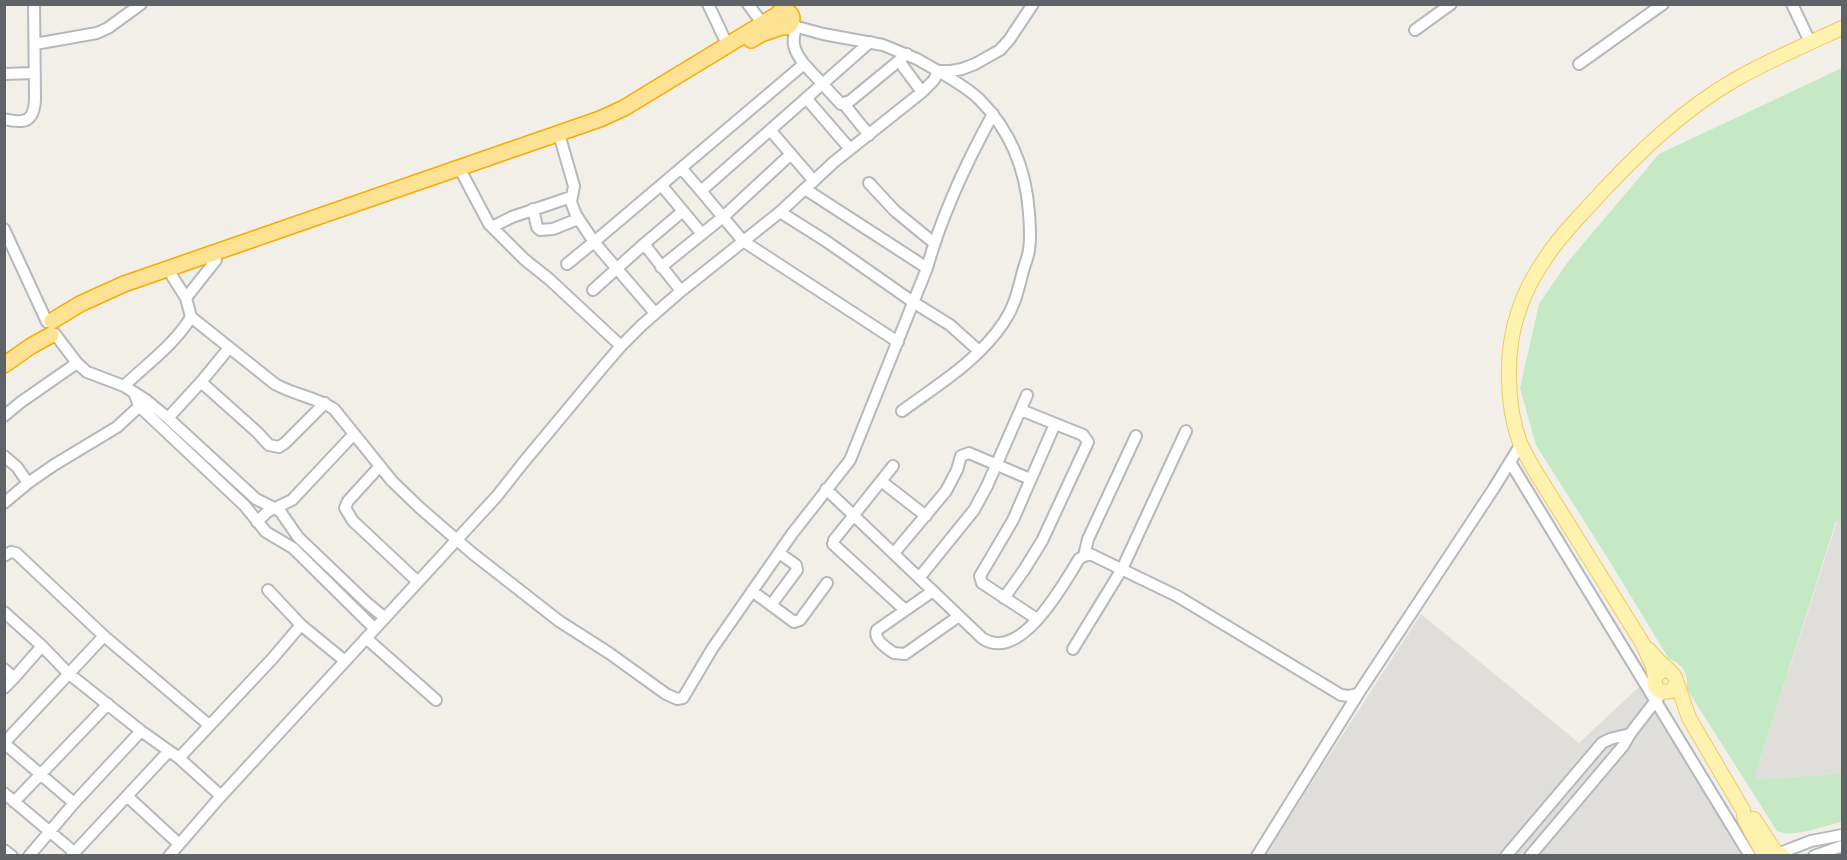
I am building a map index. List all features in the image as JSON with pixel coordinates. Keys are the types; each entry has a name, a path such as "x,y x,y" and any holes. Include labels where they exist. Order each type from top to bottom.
{"highway":[{"path":"4,365 87,300 124,284 600,119 624,108 762,23 789,19"},
{"path":"4,355 32,336 113,297 591,130 627,114 789,19"}],"main road":[{"path":"1689,718 1674,701 1661,696 1655,686 1653,667 1643,644 1535,471 1521,444 1510,398 1510,353 1513,328 1524,297 1548,255 1570,226 1665,130 1691,109 1736,80 1842,28"},
{"path":"1643,644 1673,677 1689,718 1743,810 1744,820 1774,854"},
{"path":"1655,677 1663,670 1673,677"},
{"path":"1661,696 1671,692 1673,677"}],"street":[{"path":"4,119 24,121 31,118 33,114 34,4"},
{"path":"35,44 97,33 108,28 141,4"},
{"path":"708,4 728,46"},
{"path":"748,4 762,23"},
{"path":"938,71 962,69 1000,50 1015,33 1033,4"},
{"path":"1415,30 1450,4"},
{"path":"1792,4 1810,42"},
{"path":"1579,64 1658,6"},
{"path":"789,19 823,34 870,42 938,71 966,89 993,114 1020,162 1025,179 1030,226 1029,250 1013,309 988,344 940,385 902,411"},
{"path":"789,19 796,54 838,103 844,104 869,135"},
{"path":"701,191 870,42"},
{"path":"903,57 922,92"},
{"path":"844,104 903,57"},
{"path":"567,264 804,64"},
{"path":"169,855 497,496 621,346 681,291 780,212 850,150 922,92 938,71"},
{"path":"4,74 35,73"},
{"path":"806,98 850,150"},
{"path":"172,276 186,298 191,316 286,391 325,403 334,409 392,481 420,508 510,584 666,694 677,699 683,698 712,649 752,591 854,453 914,302 957,185 993,114"},
{"path":"771,131 814,181"},
{"path":"561,141 574,186 571,202 578,219 594,242 655,313"},
{"path":"661,267 723,217 791,154"},
{"path":"682,169 743,242 898,342"},
{"path":"463,175 492,227 524,259 549,279 621,346"},
{"path":"869,183 896,211 934,243"},
{"path":"662,186 702,234"},
{"path":"805,189 927,268"},
{"path":"492,227 571,196"},
{"path":"533,209 537,227 540,230 553,229 578,219"},
{"path":"593,290 683,211"},
{"path":"780,212 950,325 979,351"},
{"path":"4,229 51,327 77,363 92,375 124,386 134,392 245,506 269,534 293,548 375,629"},
{"path":"644,244 681,291"},
{"path":"186,298 216,260"},
{"path":"124,386 170,344 183,330 191,316"},
{"path":"168,418 230,348"},
{"path":"4,416 77,363"},
{"path":"201,382 269,445 276,447 292,437 325,403"},
{"path":"919,578 974,510 997,465 1027,395"},
{"path":"143,403 168,418 256,500 280,511 298,537 385,618"},
{"path":"4,503 54,465 117,427 143,403"},
{"path":"1004,598 1042,541 1087,444 1085,436 1021,410"},
{"path":"1037,619 982,583 980,576 1013,520 1054,424"},
{"path":"1072,650 1122,569 1186,431"},
{"path":"257,522 274,508 292,500 354,434"},
{"path":"1084,556 1088,539 1136,436"},
{"path":"1257,855 1358,694 1521,444"},
{"path":"894,553 946,491 963,455 969,453 1030,479"},
{"path":"4,456 28,483"},
{"path":"1510,462 1661,696 1750,855"},
{"path":"380,466 348,501 345,508 353,521 418,582"},
{"path":"893,466 833,544 905,610"},
{"path":"881,481 926,516"},
{"path":"826,489 989,643 998,645 1011,641 1037,619 1052,602 1079,560 1084,556 1093,555 1177,596 1341,695 1358,694"},
{"path":"269,534 283,525 292,500"},
{"path":"4,556 11,552 16,553 104,636 209,725"},
{"path":"771,605 797,570 796,565 779,553"},
{"path":"752,591 794,622 800,620 827,583"},
{"path":"268,590 301,625 345,661"},
{"path":"933,591 877,630 875,633 877,639 897,655 908,652 958,616"},
{"path":"4,612 68,673 178,758 221,796"},
{"path":"178,758 301,625"},
{"path":"74,803 4,743 104,636"},
{"path":"366,639 436,700"},
{"path":"4,688 42,646"},
{"path":"4,669 14,678"},
{"path":"1530,855 1623,746 1661,696"},
{"path":"14,802 108,704"},
{"path":"29,855 141,731"},
{"path":"1506,855 1602,743 1630,734"},
{"path":"4,793 72,854 169,751"},
{"path":"127,796 179,844"},
{"path":"1774,854 1810,841 1842,835"},
{"path":"1814,855 1842,846"},
{"path":"4,850 12,855"}],"shaded area":[{"path":"1837,521 1842,523 1842,774 1754,779"},
{"path":"1421,614 1579,743 1639,687 1741,855 1264,856"}],"green space":[{"path":"1842,68 1842,523 1836,521 1754,779 1842,774 1842,822 1800,832 1784,833 1777,831 1687,689 1684,670 1669,659 1536,445 1520,388 1539,304 1567,263 1659,154"}]}
